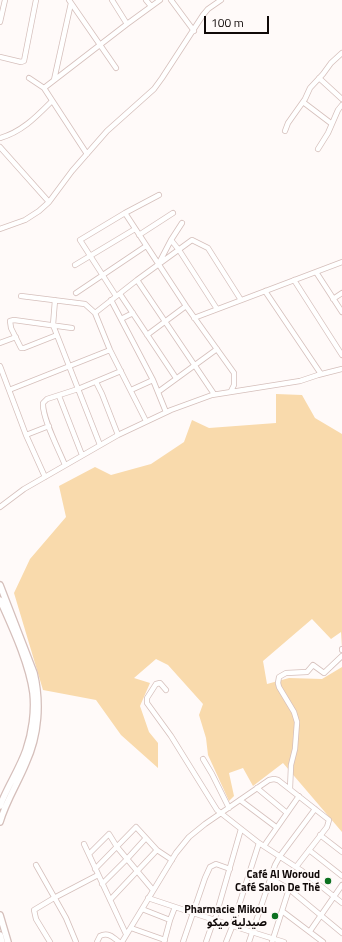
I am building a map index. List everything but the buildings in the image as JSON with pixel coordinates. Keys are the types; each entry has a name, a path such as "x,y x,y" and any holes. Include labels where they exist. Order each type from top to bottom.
{"main road":[{"path":"0,585 34,673 37,686 38,706 37,724 32,747 27,762 8,800 0,822"},
{"path":"0,600 11,624 32,684 33,706 33,718 26,749 21,764 6,791 0,806"},
{"path":"0,915 8,942"},
{"path":"0,935 2,942"}],"street":[{"path":"0,22 5,0"},
{"path":"0,57 21,62 24,61 36,0"},
{"path":"112,0 127,24"},
{"path":"146,0 151,6"},
{"path":"44,88 160,0"},
{"path":"171,0 194,31"},
{"path":"0,229 25,220 49,202 87,154 119,119 154,89 171,66 208,9 221,0"},
{"path":"70,2 116,68"},
{"path":"54,80 70,2"},
{"path":"285,131 291,118 303,102 310,88 320,78 331,63 342,53"},
{"path":"29,78 44,88 87,154"},
{"path":"320,78 342,98"},
{"path":"0,138 7,136 31,122 52,101"},
{"path":"303,102 332,124"},
{"path":"318,149 342,105"},
{"path":"0,148 49,202"},
{"path":"159,195 80,240 89,256 133,313 176,378"},
{"path":"125,213 194,318 234,373 234,385 231,392"},
{"path":"138,234 174,213"},
{"path":"158,265 182,223"},
{"path":"75,265 135,229"},
{"path":"171,240 217,310"},
{"path":"95,313 192,240 208,248 241,300"},
{"path":"76,293 146,246"},
{"path":"194,318 342,262"},
{"path":"316,272 342,312"},
{"path":"137,280 214,394"},
{"path":"294,280 342,355"},
{"path":"265,291 321,374"},
{"path":"333,298 342,293"},
{"path":"22,296 85,304 95,313 110,350 146,421"},
{"path":"56,300 53,325 100,445"},
{"path":"111,300 153,380 166,412"},
{"path":"147,335 186,306"},
{"path":"121,319 133,313"},
{"path":"57,335 22,348 20,347 10,325 10,321 72,328"},
{"path":"0,343 16,337"},
{"path":"158,392 217,349"},
{"path":"9,390 110,350"},
{"path":"0,366 26,435 45,477"},
{"path":"0,506 24,489 82,455 118,435 166,412 214,394 300,382 321,374 342,369"},
{"path":"65,465 49,426 43,403 45,400 78,389 121,371"},
{"path":"131,390 153,380"},
{"path":"96,382 118,435"},
{"path":"59,396 82,455"},
{"path":"26,435 49,426"},
{"path":"290,789 291,765 295,749 297,722 294,712 279,687 279,677 286,673 306,672 312,666 324,673 342,656"},
{"path":"166,690 160,683 156,684 147,698 147,703 160,719 220,813 259,843 296,866 342,903"},
{"path":"203,759 228,808"},
{"path":"122,942 184,842 195,831 269,780 278,780 329,820 328,825 296,866"},
{"path":"257,788 287,813"},
{"path":"264,846 299,796"},
{"path":"240,800 276,827"},
{"path":"249,942 270,878 280,856 315,809"},
{"path":"96,869 136,827 157,850 172,860"},
{"path":"206,942 230,870 241,829"},
{"path":"89,854 109,834 117,847 153,890"},
{"path":"320,835 342,852"},
{"path":"102,884 146,838"},
{"path":"226,942 259,843"},
{"path":"84,844 126,934"},
{"path":"110,900 157,850"},
{"path":"309,850 342,876"},
{"path":"183,942 210,867 216,864 230,870"},
{"path":"36,865 66,918 76,942"},
{"path":"50,942 34,913 35,909 98,875"},
{"path":"270,878 289,889 342,933"},
{"path":"310,932 342,885"},
{"path":"273,940 289,889"},
{"path":"148,898 214,919 232,927 284,942"},
{"path":"131,928 164,941 175,907"},
{"path":"142,909 170,920"},
{"path":"282,911 323,942"},
{"path":"97,942 100,936 106,934 119,942"}],"shaded area":[{"path":"276,394 302,395 315,418 342,434 342,648 341,632 331,639 312,619 263,661 267,684 289,678 322,679 342,667 342,832 283,763 253,786 243,768 229,773 234,796 229,801 208,755 206,738 199,715 203,704 168,665 156,659 134,678 150,683 140,706 149,732 158,743 158,768 121,735 96,700 43,690 14,593 30,559 66,517 59,486 95,467 111,475 151,464 184,442 192,420 209,428 276,423"}],"place":[{"name":"Café Al Woroud Café Salon De Thé","path":"328,881"},
{"name":"Pharmacie Mikou صيدلية ميكو","path":"275,916"}]}
